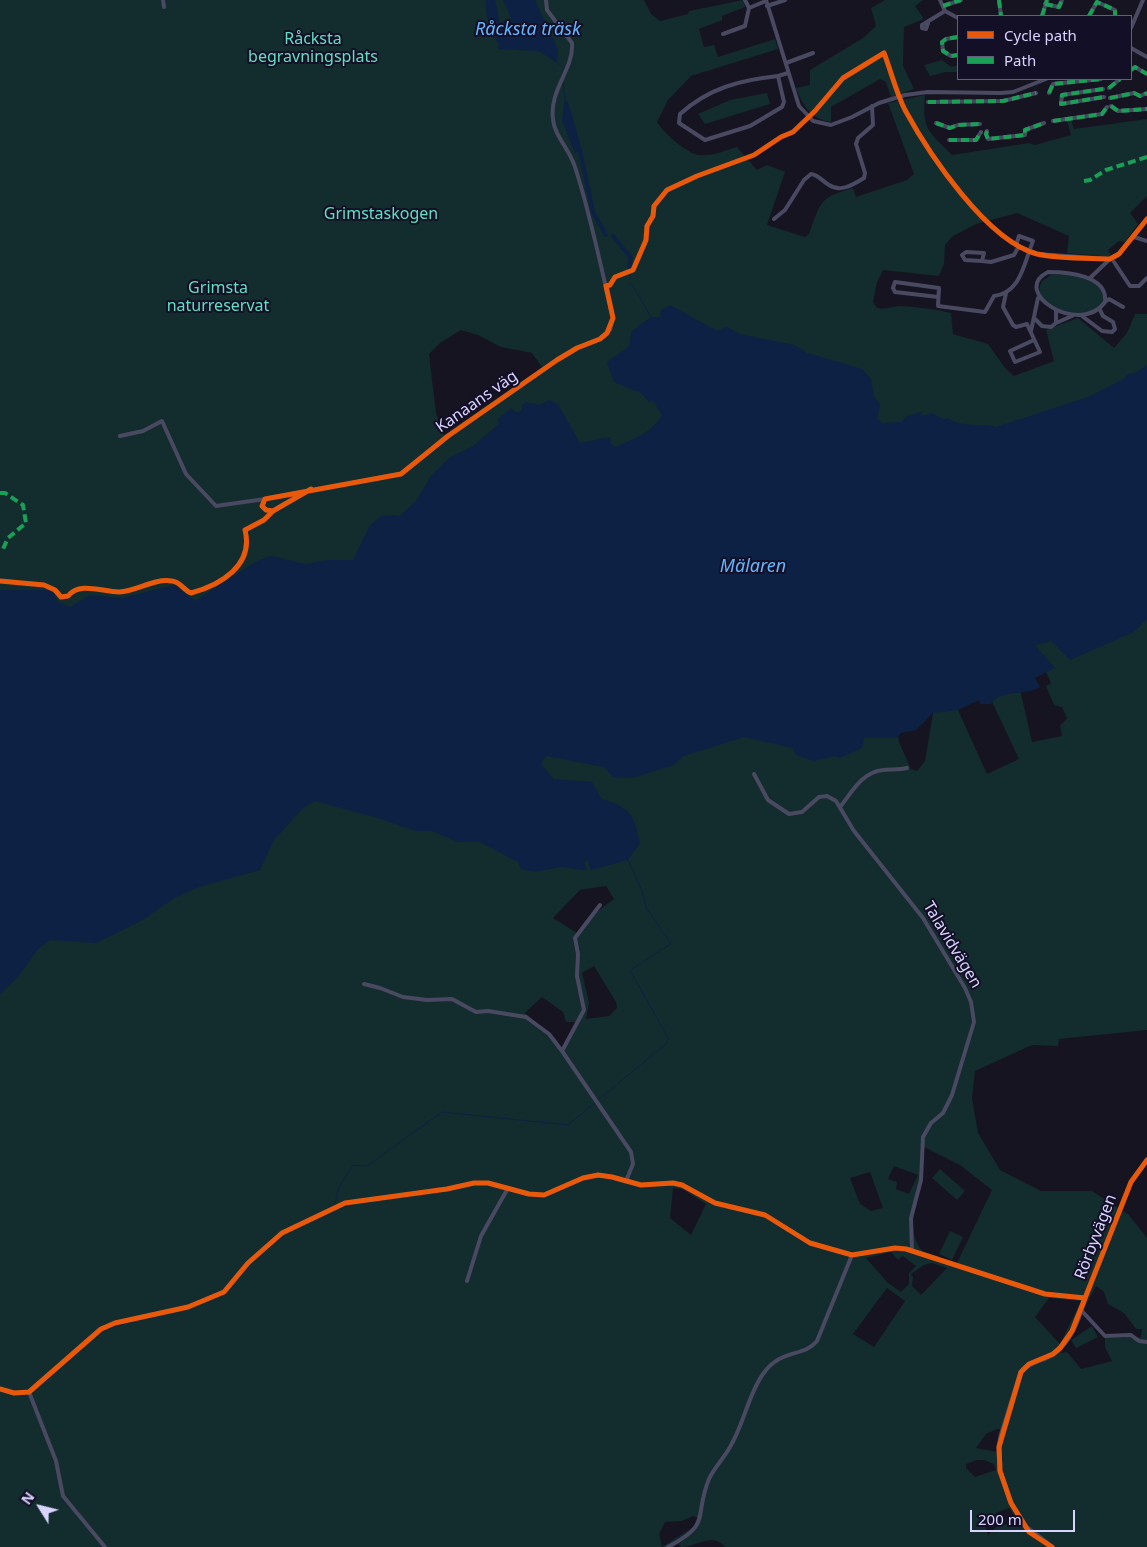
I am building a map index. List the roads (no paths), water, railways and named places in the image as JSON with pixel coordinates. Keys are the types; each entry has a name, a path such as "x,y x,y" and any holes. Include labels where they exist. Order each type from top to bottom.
{"street":[{"path":"162,0 164,7"},
{"name":"Kanaans väg","path":"311,489 273,511 266,510 262,506 265,499 311,489 401,474 448,436 557,360 600,339 610,330 613,318 575,167 555,129 552,118 557,88 573,52 572,43 547,10 546,0"},
{"path":"723,34 745,26 749,8 745,0"},
{"path":"749,8 766,2 785,0"},
{"path":"940,0 945,11 957,17"},
{"path":"943,6 961,0"},
{"path":"999,0 1001,15"},
{"path":"1042,15 1046,2 1059,7 1062,0"},
{"path":"1132,26 1143,0"},
{"path":"766,2 788,73 804,113 820,124 836,124 872,106 905,95 928,92 1013,92 1043,80"},
{"path":"1090,15 1096,2 1115,10 1115,15"},
{"path":"928,23 945,11"},
{"path":"957,38 943,40 943,51 951,56 957,55"},
{"path":"1132,48 1147,56"},
{"path":"786,63 813,53"},
{"path":"1132,69 1135,67 1147,74"},
{"path":"778,76 783,104 750,126 705,140 679,123 680,114 705,94 752,78 778,76 788,73"},
{"path":"1049,93 1053,84 1101,80"},
{"path":"1109,88 1119,80"},
{"path":"1103,89 1062,95 1061,104 1104,98"},
{"path":"1110,98 1134,93 1140,96 1147,93"},
{"path":"928,102 1003,101 1036,94"},
{"path":"774,219 785,210 804,180 811,174 818,176 833,187 846,187 864,178 865,173 856,144 858,138 873,125 872,106"},
{"path":"1053,121 1102,114 1109,106 1118,111 1147,109"},
{"path":"936,123 950,128 958,125 980,124"},
{"path":"987,131 988,139 1017,136 1025,133 1025,130 1044,123"},
{"path":"949,140 976,140 982,132"},
{"path":"1090,278 1120,254 1147,219"},
{"path":"938,297 895,292 893,288 895,282 938,288 938,297 938,306 985,312 994,296 1006,293 1017,284 1029,250 1033,241 1019,236 1016,245 1020,246 1029,250 1038,254 1112,261 1130,286 1139,286 1147,278"},
{"path":"1134,237 1147,240"},
{"path":"982,262 984,253 966,252 962,255 965,260 982,262 992,262 1014,256 1020,246"},
{"path":"1031,331 1035,319 1040,279 1048,272 1071,273 1090,278 1102,290 1105,302"},
{"path":"1006,293 1003,307 1013,325 1016,327 1028,324 1040,352 1015,362 1010,351 1034,340"},
{"path":"1038,298 1056,310 1082,316 1100,310 1109,299 1123,306"},
{"path":"1056,310 1056,323"},
{"path":"1082,316 1102,331 1112,332 1115,329 1113,322 1103,316 1100,310"},
{"path":"1035,319 1045,328 1051,327 1074,315"},
{"path":"120,436 143,431 162,421 186,474 216,506 265,499"},
{"path":"754,774 768,800 789,814 799,814 815,800 824,796 832,798 840,807 857,784 869,774 876,771 907,768"},
{"name":"Talavidvägen","path":"840,807 854,831 923,918 966,988 972,1006 974,1022 950,1098 943,1113 931,1123 923,1137 921,1180 913,1204 910,1223 914,1242 912,1251"},
{"path":"562,1051 584,1010 577,976 578,954 575,938 600,905"},
{"path":"364,984 403,997 427,1000 452,999 476,1012 488,1011 526,1017 549,1034 631,1152 633,1164 626,1181"},
{"name":"Rörbyvägen","path":"1052,1547 1030,1532 1012,1504 1000,1471 999,1447 1021,1372 1026,1367 1046,1358 1060,1348 1072,1331 1131,1182 1147,1160"},
{"path":"0,1389 14,1393 29,1392 101,1329 115,1323 188,1307 224,1292 248,1263 282,1233 320,1213 346,1203 447,1190 474,1182 488,1183 544,1195 583,1178 598,1175 650,1186 673,1183 682,1185 714,1204 765,1215 810,1244 852,1255 895,1248 912,1251 1045,1294 1086,1298"},
{"path":"467,1280 481,1236 508,1188"},
{"path":"668,1547 683,1539 698,1526 710,1477 731,1447 756,1385 764,1372 783,1355 808,1349 817,1341 852,1255"},
{"path":"1081,1310 1105,1336 1130,1336 1147,1342"},
{"path":"29,1392 56,1461 63,1496 86,1527 105,1547"}],"water":[{"name":"Råcksta träsk","path":"486,0 495,0 500,23 511,18 503,0 535,0 558,50 557,63 539,51 498,49 499,44 487,17"},
{"path":"565,99 568,102 582,150 575,153 562,120"},
{"name":"Mälaren","path":"670,305 717,331 727,327 740,334 794,345 807,353 862,369 871,379 874,397 880,404 877,419 883,423 902,422 905,417 921,412 923,416 931,413 959,423 996,427 1088,397 1147,365 1147,619 1134,632 1070,660 1051,641 1035,645 1055,668 1035,678 1040,687 1034,690 1000,696 991,704 980,704 979,700 958,710 933,713 916,730 901,733 897,738 864,738 862,748 840,758 834,756 814,761 796,755 793,748 744,737 684,756 674,765 632,778 613,777 604,767 546,756 541,764 554,779 592,782 602,799 619,805 633,818 640,843 628,860 591,870 587,860 584,862 587,869 583,870 561,867 534,872 521,869 518,862 480,842 458,842 432,831 416,831 378,818 315,801 303,808 274,840 260,870 199,887 176,897 141,921 96,943 50,940 39,948 18,977 0,994 0,590 52,590 58,602 70,607 90,595 122,598 175,585 195,601 255,562 271,556 305,564 328,560 353,560 370,525 383,515 400,516 416,501 431,476 449,458 473,446 499,424 498,419 511,408 516,412 522,411 522,405 526,402 540,405 549,400 558,404 580,443 610,437 611,444 616,447 647,432 662,415 653,401 649,402 641,393 614,382 607,362 629,346 632,331 651,317 660,317 661,310"}],"waterway":[{"path":"557,63 565,69"},
{"path":"563,82 565,100"},
{"path":"580,151 593,212 606,235"},
{"path":"613,236 631,258 629,268"},
{"path":"629,273 630,279"},
{"path":"631,283 651,317"},
{"path":"598,1100 667,1043 668,1038 630,970 671,944 646,907 642,891 628,860"},
{"path":"335,1204 338,1189 353,1165 367,1166 442,1112 568,1125 595,1103"},
{"path":"111,1327 165,1314"},
{"path":"86,1344 107,1328"},
{"path":"35,1390 84,1347"}],"park label":[{"name":"Råcksta begravningsplats","path":"313,48"},
{"name":"Grimstaskogen","path":"381,214"},
{"name":"Grimsta naturreservat","path":"218,297"}]}
